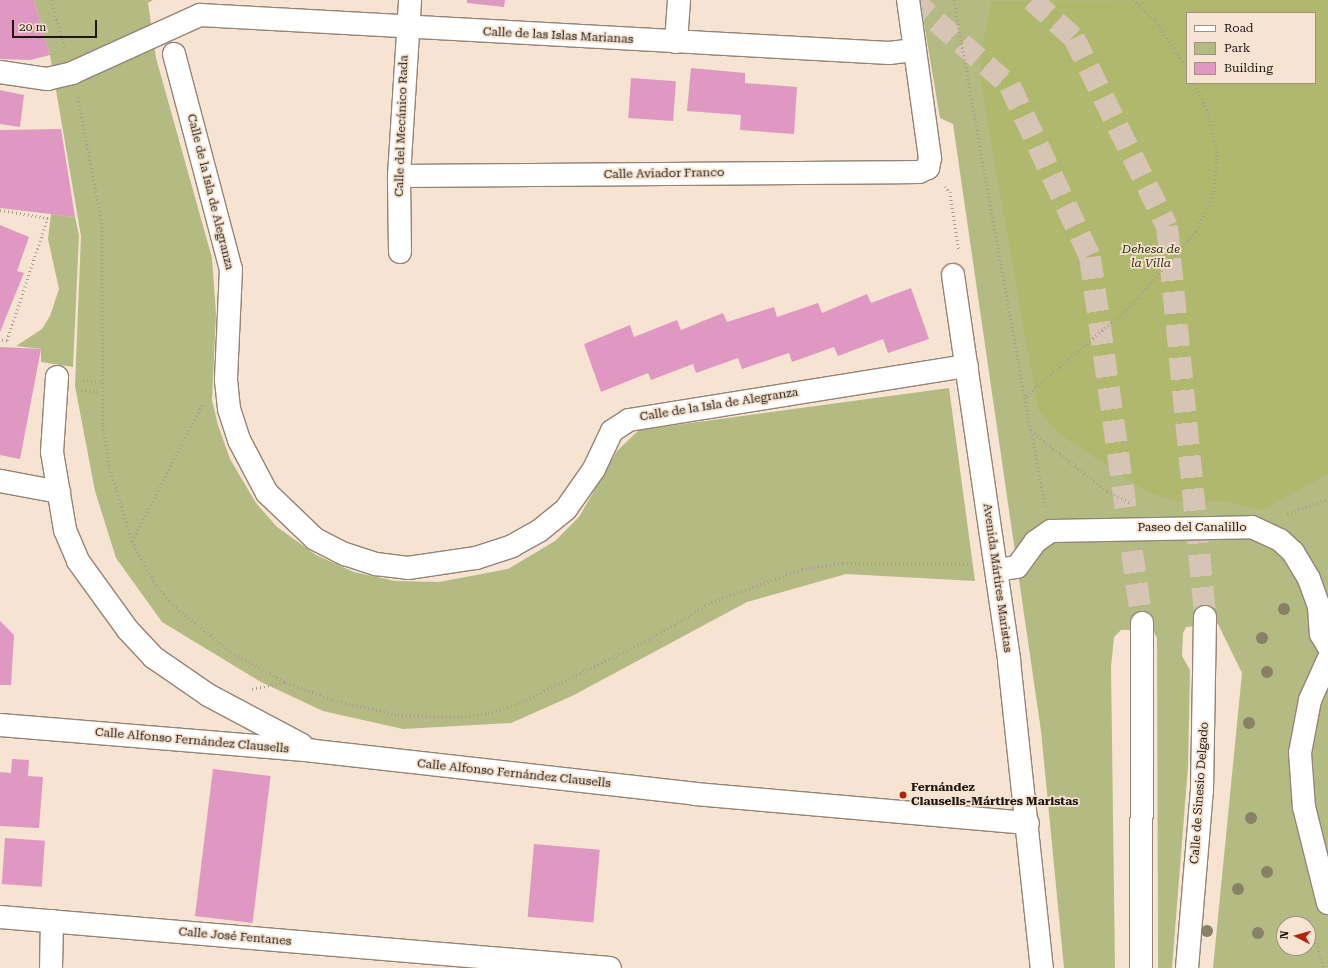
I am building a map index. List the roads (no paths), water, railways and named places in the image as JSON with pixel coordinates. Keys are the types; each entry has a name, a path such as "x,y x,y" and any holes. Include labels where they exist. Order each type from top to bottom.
{"street":[{"name":"Calle del Mecánico Rada","path":"400,252 399,176 406,28 410,0"},
{"path":"676,42 678,0"},
{"path":"908,0 915,50"},
{"name":"Calle de las Islas Marianas","path":"198,7 406,28 890,53 915,50"},
{"path":"0,72 47,79 72,73 198,7"},
{"name":"Calle Aviador Franco","path":"399,176 919,172 928,168 915,50"},
{"name":"Calle de la Isla de Alegranza","path":"174,54 231,270 226,380 229,409 251,467 267,493 287,515 315,539 344,554 376,564 408,568 476,558 539,531 566,509 594,469 612,431 629,420 967,366"},
{"name":"Avenida Mártires Maristas","path":"953,275 997,570 1028,823 1042,968"},
{"path":"57,377 52,452 65,530 78,561 128,630 153,657 226,705 314,751"},
{"path":"0,480 59,492"},
{"name":"Paseo del Canalillo","path":"997,570 1017,567 1035,542 1051,531 1252,527 1280,540 1293,552 1309,579 1319,607 1321,634 1328,646"},
{"name":"Calle de Sinesio Delgado","path":"1187,968 1202,790 1206,617"},
{"path":"1141,968 1142,622"},
{"path":"1328,660 1310,700 1300,753 1304,807 1328,903"},
{"name":"Calle Alfonso Fernández Clausells","path":"0,725 314,751 695,794 1028,823"},
{"name":"Calle José Fentanes","path":"0,917 52,921 417,960 610,968"},
{"path":"51,968 52,921"}],"tunnel":[{"path":"912,0 1010,86 1090,257 1142,623"},
{"path":"1032,0 1074,38 1167,226 1205,617"}],"place":[{"name":"Fernández Clausells-Mártires Maristas","path":"903,795"}],"park label":[{"name":"Dehesa de la Villa","path":"1151,257"}]}
